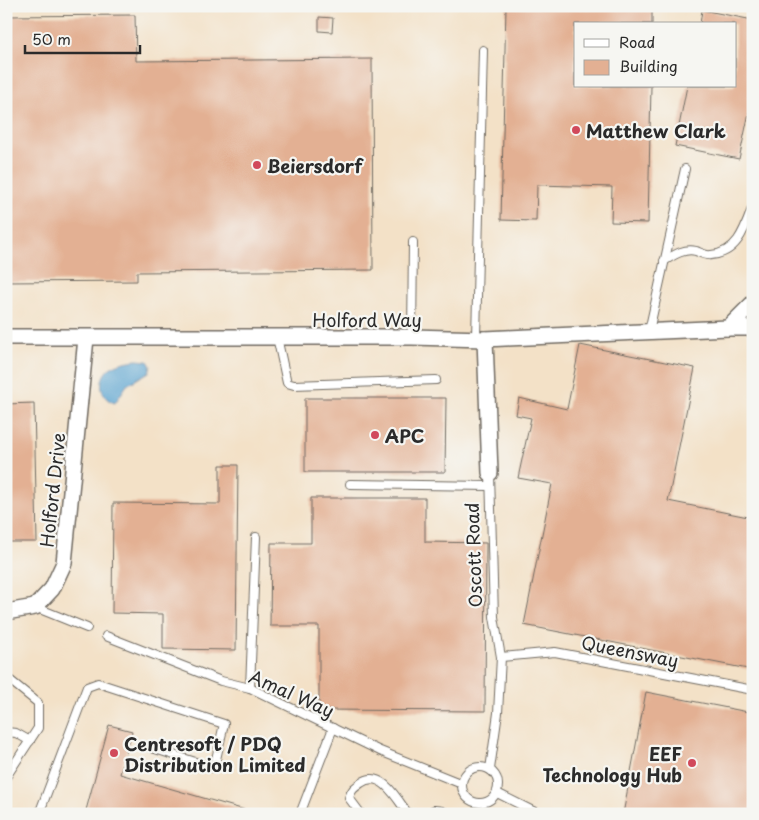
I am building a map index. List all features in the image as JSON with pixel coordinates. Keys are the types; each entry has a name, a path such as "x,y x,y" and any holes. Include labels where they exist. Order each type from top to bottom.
{"street":[{"path":"728,328 753,302"},
{"name":"Holford Way","path":"6,337 480,338 753,328"},
{"name":"Holford Drive","path":"35,607 52,589 64,563 86,338"},
{"name":"Oscott Road","path":"480,338 490,480"},
{"path":"6,612 35,607"}],"lane":[{"path":"480,338 483,50"},
{"path":"649,331 685,168"},
{"path":"664,261 679,251 693,250 710,256 726,251 738,243 753,206"},
{"path":"412,337 413,242"},
{"path":"278,337 286,383 294,386 436,380"},
{"path":"350,484 490,480"},
{"name":"Oscott Road","path":"490,480 494,617 501,657 498,713 490,769"},
{"path":"250,688 256,537"},
{"path":"35,607 87,628"},
{"name":"Amal Way","path":"106,636 221,681 250,688 380,751 462,784"},
{"name":"Queensway","path":"501,657 555,652 753,690"},
{"path":"6,677 38,703 38,728 7,774"},
{"path":"39,814 87,687 98,683 224,724 214,768 149,747"},
{"path":"300,814 333,728"},
{"path":"6,732 16,733 30,741"},
{"path":"481,766 490,769 496,776 498,784 497,793 487,802 473,802 467,798 462,784 465,775 472,768 481,766"},
{"path":"361,814 349,798 351,791 366,779 373,778 381,781 388,787 408,814"},
{"path":"497,793 539,814"},
{"path":"428,814 434,810 448,814"}],"water":[{"path":"137,360 148,361 151,366 149,372 127,385 115,403 110,401 103,393 102,388 103,377 106,372 116,365"}],"building":[{"name":"Matthew Clark","path":"506,7 652,10 652,22 574,22 574,88 651,88 648,223 611,222 612,187 537,185 536,221 501,220"},
{"path":"702,10 753,20 753,94 739,159 675,146 687,88 736,88 736,22 700,22"},
{"path":"135,15 136,61 372,59 373,270 137,272 137,281 6,282 6,16"},
{"path":"319,17 333,18 332,32 319,31"},
{"path":"580,345 695,368 668,501 753,518 753,670 524,625 552,484 518,478 531,418 516,415 519,398 567,409"},
{"name":"APC","path":"305,398 446,398 445,472 305,472"},
{"path":"34,403 37,542 6,542 6,404"},
{"path":"220,465 238,465 236,650 163,649 163,614 112,613 113,503 220,504"},
{"path":"311,498 425,498 425,542 486,543 485,711 319,710 319,626 270,626 271,543 311,543"},
{"name":"EEF Technology Hub","path":"646,692 753,713 753,814 623,814"},
{"name":"Centresoft / PDQ Distribution Limited","path":"109,725 132,731 120,774 245,810 244,814 85,814"}],"place":[{"name":"Matthew Clark","path":"576,130"},
{"name":"Beiersdorf","path":"257,165"},
{"name":"APC","path":"375,435"},
{"name":"Centresoft / PDQ Distribution Limited","path":"114,753"},
{"name":"EEF Technology Hub","path":"692,763"}]}
